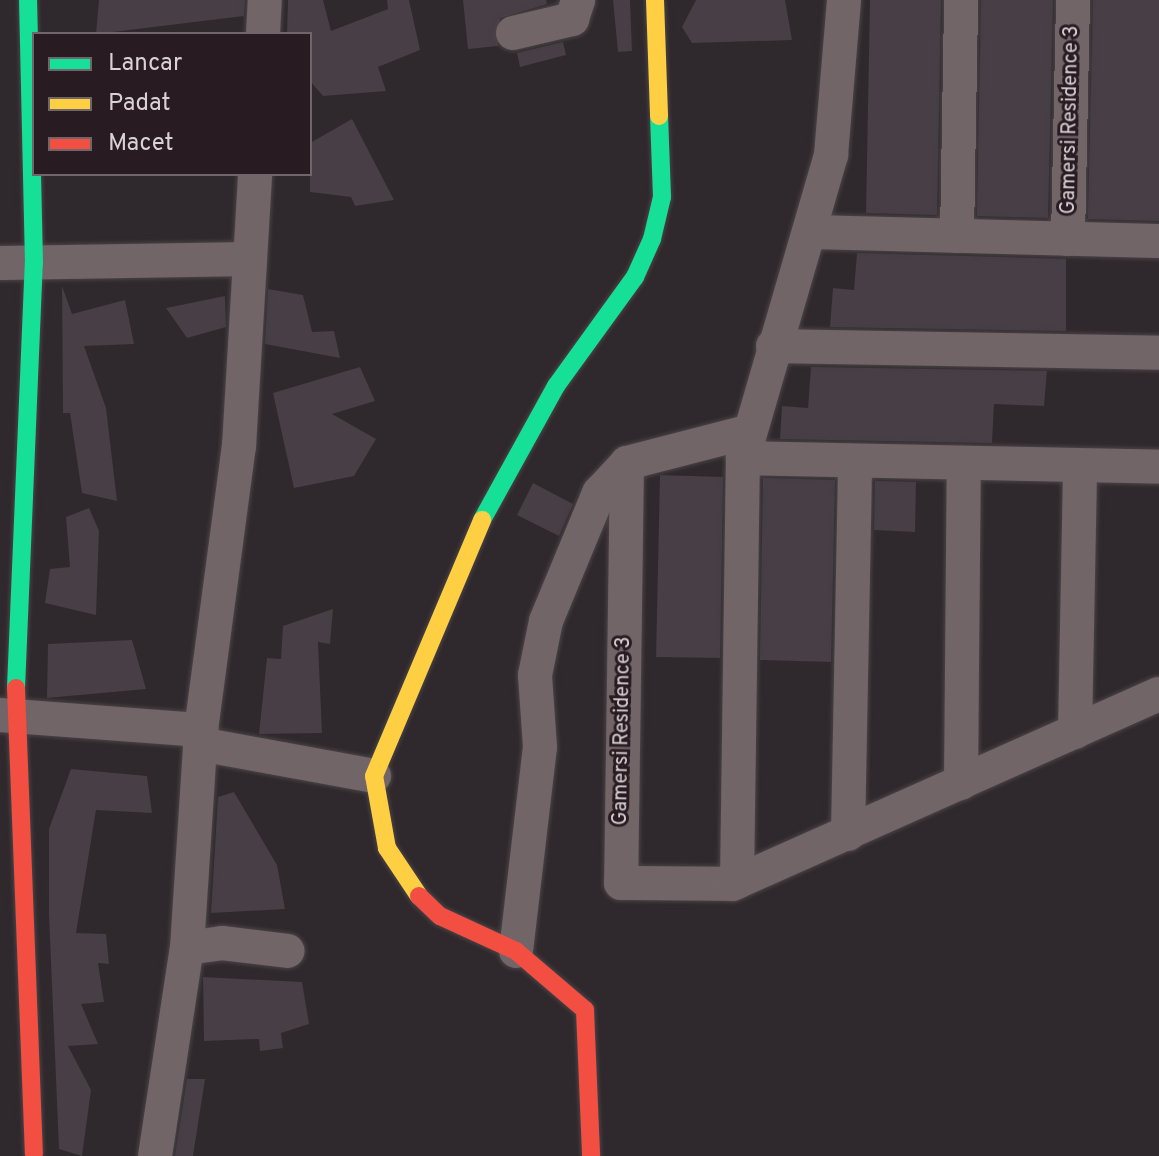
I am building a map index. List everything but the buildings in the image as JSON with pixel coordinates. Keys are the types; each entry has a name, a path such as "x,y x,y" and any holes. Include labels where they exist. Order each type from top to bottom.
{"street":[{"path":"28,0 32,175"},
{"path":"263,32 265,0"},
{"path":"513,33 572,19 578,0"},
{"path":"591,1156 585,1010 516,951 440,916 413,890 387,848 374,776 462,556 556,386 635,277 652,239 662,197 655,0"},
{"path":"737,882 745,445 810,232 833,139 844,0"},
{"path":"957,236 961,0"},
{"name":"Gamersi Residence 3","path":"1068,239 1073,0"},
{"path":"30,1155 8,715 34,263 32,176"},
{"path":"155,1156 187,948 200,737 239,446 255,176"},
{"name":"Gamersi Residence 3","path":"810,232 1159,241"},
{"path":"0,263 250,259"},
{"path":"773,346 1159,353"},
{"path":"516,951 541,732 535,675 546,621 599,493 627,463 745,445 855,461 1159,467"},
{"path":"848,834 855,461"},
{"name":"Gamersi Residence 3","path":"627,463 621,883 737,882 1159,694"},
{"path":"961,783 964,463"},
{"path":"1075,732 1080,466"},
{"path":"8,715 200,737 374,776"},
{"path":"187,948 222,943 288,951"}],"traffic: fast":[{"path":"28,0 32,175"},
{"path":"482,520 556,386 635,277 652,239 662,197 659,116"},
{"path":"16,688 34,263 32,176"}],"traffic: slow":[{"path":"655,0 659,116"},
{"path":"419,896 387,848 374,776 482,520"}],"traffic: jam":[{"path":"16,688 34,1154"},
{"path":"419,896 440,916 516,951 585,1010 591,1156"}]}
